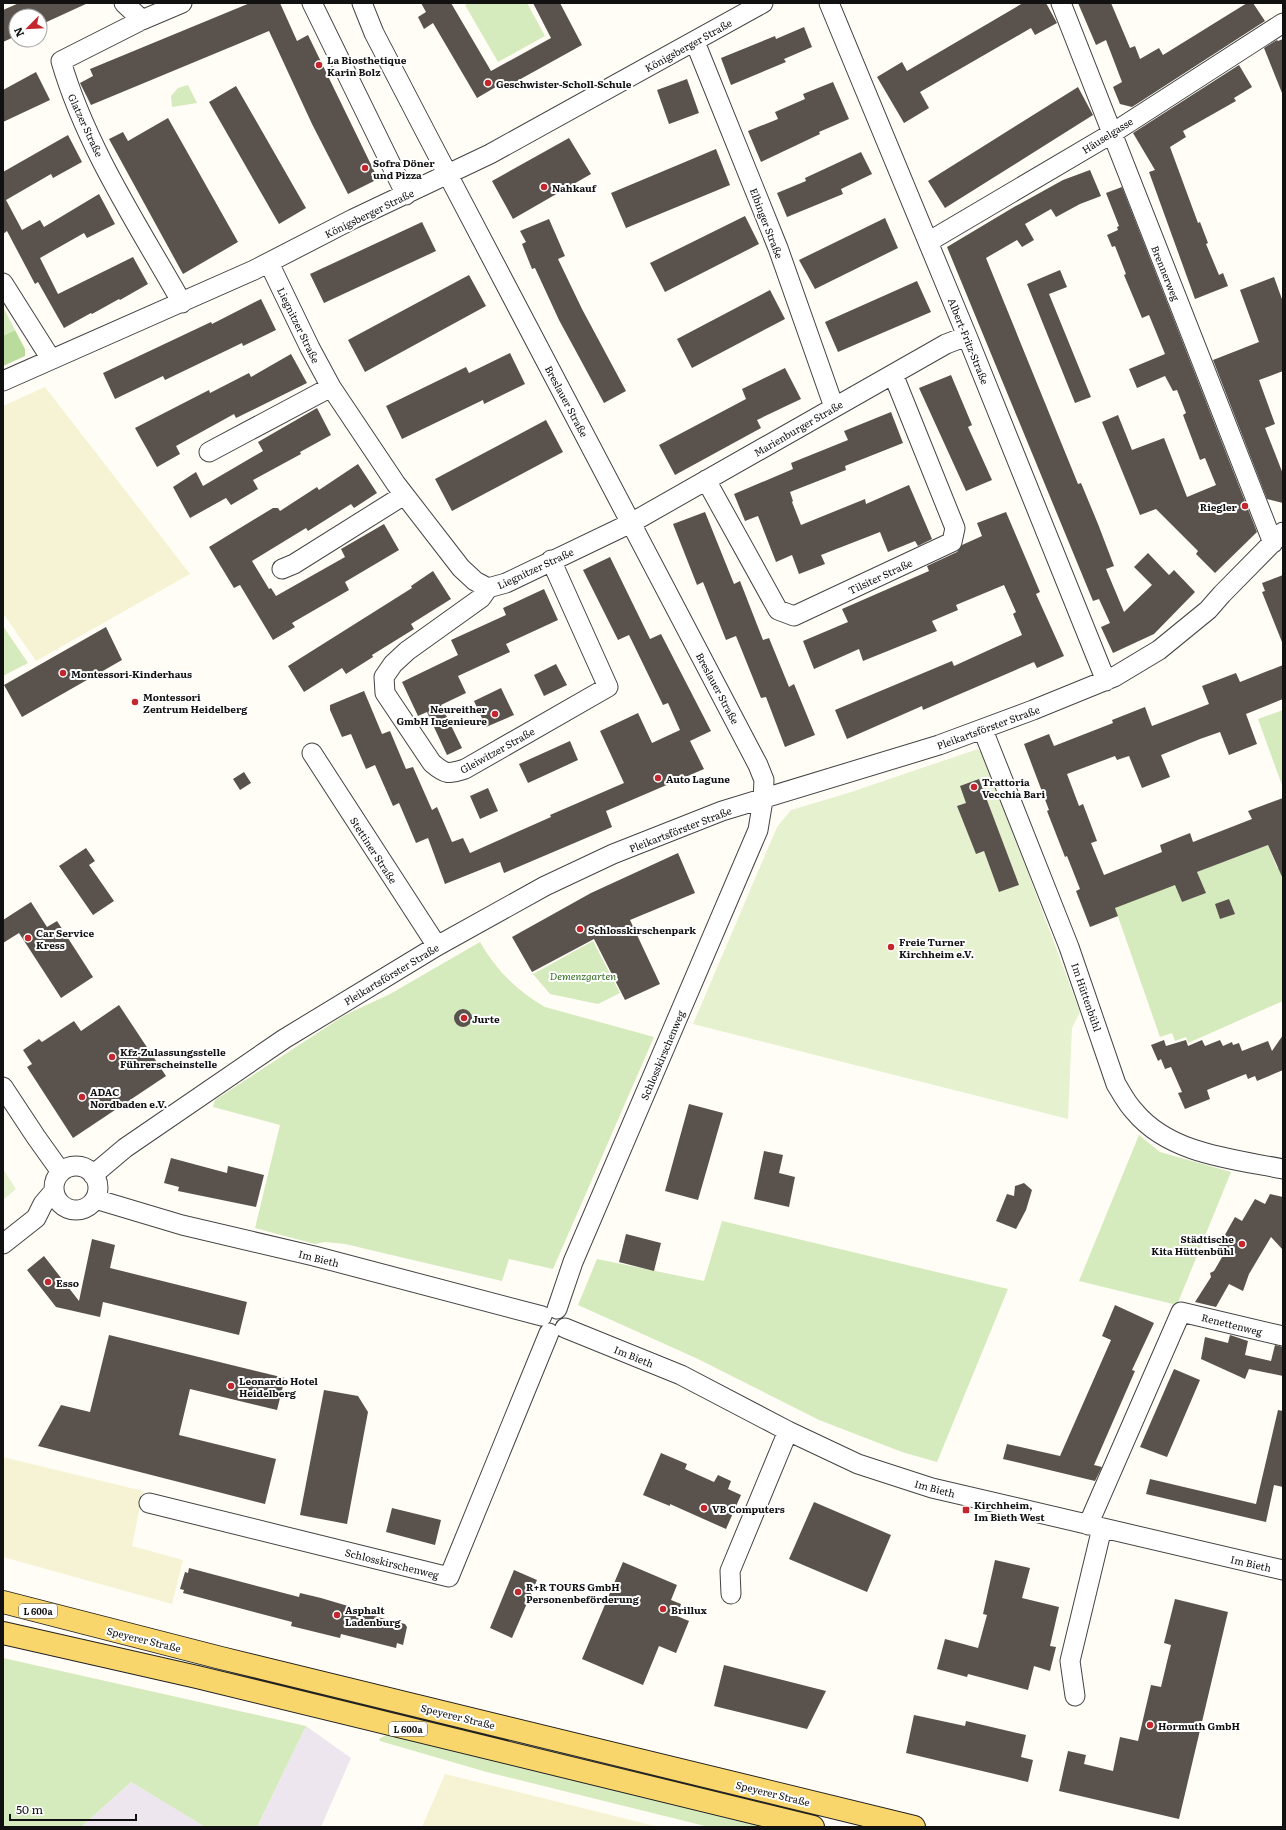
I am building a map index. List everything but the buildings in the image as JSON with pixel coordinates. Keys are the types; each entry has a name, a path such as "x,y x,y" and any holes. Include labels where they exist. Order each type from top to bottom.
{"main road":[{"name":"Speyerer Straße","path":"3,1602 236,1662 914,1827"},
{"name":"L 600a","path":"3,1633 197,1677 813,1827"}],"street":[{"path":"124,3 142,20"},
{"name":"Glatzer Straße","path":"182,3 142,20 61,61 70,92 108,173 182,303"},
{"path":"312,3 406,195"},
{"name":"Breslauer Straße","path":"362,3 374,32 447,175 758,765 764,780 763,800"},
{"name":"Königsberger Straße","path":"3,381 51,358 64,355 269,263 490,154 695,42 763,3"},
{"name":"Albert-Fritz-Straße","path":"829,3 967,336 1106,681"},
{"name":"Brennerweg","path":"1061,3 1111,134 1278,538"},
{"name":"Häuselgasse","path":"928,242 1111,134 1283,23"},
{"name":"Elbinger Straße","path":"695,42 778,248 834,407"},
{"name":"Liegnitzer Straße","path":"269,263 310,348 331,387 404,495 462,568 475,581 488,588 506,583 551,560 631,523"},
{"path":"3,283 51,358"},
{"name":"Marienburger Straße","path":"631,523 946,344 967,336"},
{"name":"Tilsiter Straße","path":"706,480 778,610 794,616 952,542 955,528 893,374"},
{"path":"209,452 331,387"},
{"path":"282,569 294,564 404,495"},
{"name":"Pleikartsförster Straße","path":"93,1174 124,1148 284,1039 437,946 545,886 612,854 722,811 763,800 983,730 1106,681 1159,650 1208,610 1278,538"},
{"name":"Gleiwitzer Straße","path":"488,588 481,598 407,651 393,664 384,676 385,692 432,763 442,771 449,774 465,770 608,687 551,560"},
{"name":"Im Hüttenbühl","path":"983,730 1069,947 1116,1084 1126,1100 1136,1113 1158,1133 1171,1140 1225,1158 1283,1169"},
{"name":"Stettiner Straße","path":"312,753 437,946"},
{"name":"Schlosskirschenweg","path":"149,1503 449,1577 553,1321 573,1262 758,830 763,800"},
{"path":"3,1087 61,1172"},
{"path":"3,1244 36,1218 68,1208 83,1209 95,1199 98,1184 93,1174 88,1170 74,1166 61,1172 57,1177 54,1191 56,1198 61,1204 68,1208"},
{"path":"36,1218 43,1204 54,1191"},
{"name":"Im Bieth","path":"95,1199 182,1225 314,1256 553,1321 681,1375 788,1431 858,1464 932,1488 1283,1570"},
{"name":"Renettenweg","path":"1095,1526 1182,1312 1283,1336"},
{"path":"731,1594 730,1571 788,1431"},
{"path":"1075,1696 1070,1661 1095,1526"}],"shaded area":[{"path":"45,387 190,574 36,661 3,613 3,406"},
{"path":"3,1457 143,1491 132,1546 183,1560 172,1604 3,1557"},
{"path":"306,1726 351,1758 321,1827 257,1827"},
{"path":"445,1774 659,1827 422,1827"},
{"path":"131,1782 205,1827 81,1827"}],"green space":[{"path":"468,3 527,3 545,36 498,62 465,5"},
{"path":"188,85 197,103 172,107 171,96 178,88"},
{"path":"3,307 15,330 3,336"},
{"path":"15,330 25,349 25,356 3,366 3,336"},
{"path":"3,626 28,663 3,676"},
{"path":"1283,710 1283,788 1258,719"},
{"name":"Freie Turner Kirchheim e.V.","path":"978,749 984,755 1080,1012 1072,1028 1068,1119 693,1024 777,827 791,810 848,793"},
{"path":"1268,845 1277,868 1283,866 1283,1001 1188,1043 1186,1037 1175,1041 1172,1033 1160,1037 1115,908 1173,879 1182,902 1205,893 1197,872"},
{"name":"Demenzgarten","path":"593,941 620,993 598,1004 550,994 533,974"},
{"path":"480,942 500,971 516,987 545,1007 654,1037 553,1269 509,1259 502,1281 345,1244 325,1242 315,1244 255,1228 280,1125 213,1107 215,1100 345,1015 390,994"},
{"path":"1139,1135 1160,1152 1231,1172 1177,1305 1079,1281"},
{"path":"3,1169 16,1189 3,1200"},
{"path":"722,1221 1008,1289 937,1462 902,1452 819,1420 698,1359 578,1305 597,1259 704,1281"},
{"path":"3,1658 306,1726 257,1827 205,1827 131,1782 81,1827 3,1827"},
{"path":"388,1734 779,1827 709,1827 483,1771 380,1741 379,1739"}],"place":[{"name":"La Biosthetique Karin Bolz","path":"319,65"},
{"name":"Geschwister-Scholl-Schule","path":"488,83"},
{"name":"Sofra Döner und Pizza","path":"365,168"},
{"name":"Nahkauf","path":"544,187"},
{"name":"Riegler","path":"1245,506"},
{"name":"Montessori-Kinderhaus","path":"63,673"},
{"name":"Montessori Zentrum Heidelberg","path":"135,702"},
{"name":"Neureither GmbH Ingenieure","path":"495,714"},
{"name":"Auto Lagune","path":"658,778"},
{"name":"Trattoria Vecchia Bari","path":"974,787"},
{"name":"Schlosskirschenpark","path":"580,929"},
{"name":"Car Service Kress","path":"28,938"},
{"name":"Freie Turner Kirchheim e.V.","path":"891,947"},
{"name":"Jurte","path":"464,1018"},
{"name":"Kfz-Zulassungsstelle Führerscheinstelle","path":"112,1057"},
{"name":"ADAC Nordbaden e.V.","path":"82,1097"},
{"name":"Städtische Kita Hüttenbühl","path":"1242,1244"},
{"name":"Esso","path":"48,1282"},
{"name":"Leonardo Hotel Heidelberg","path":"231,1386"},
{"name":"VB Computers","path":"704,1508"},
{"name":"Kirchheim, Im Bieth West","path":"966,1510"},
{"name":"R+R TOURS GmbH Personenbeförderung","path":"518,1592"},
{"name":"Brillux","path":"663,1609"},
{"name":"Asphalt Ladenburg","path":"337,1615"},
{"name":"Hormuth GmbH","path":"1150,1725"}]}
